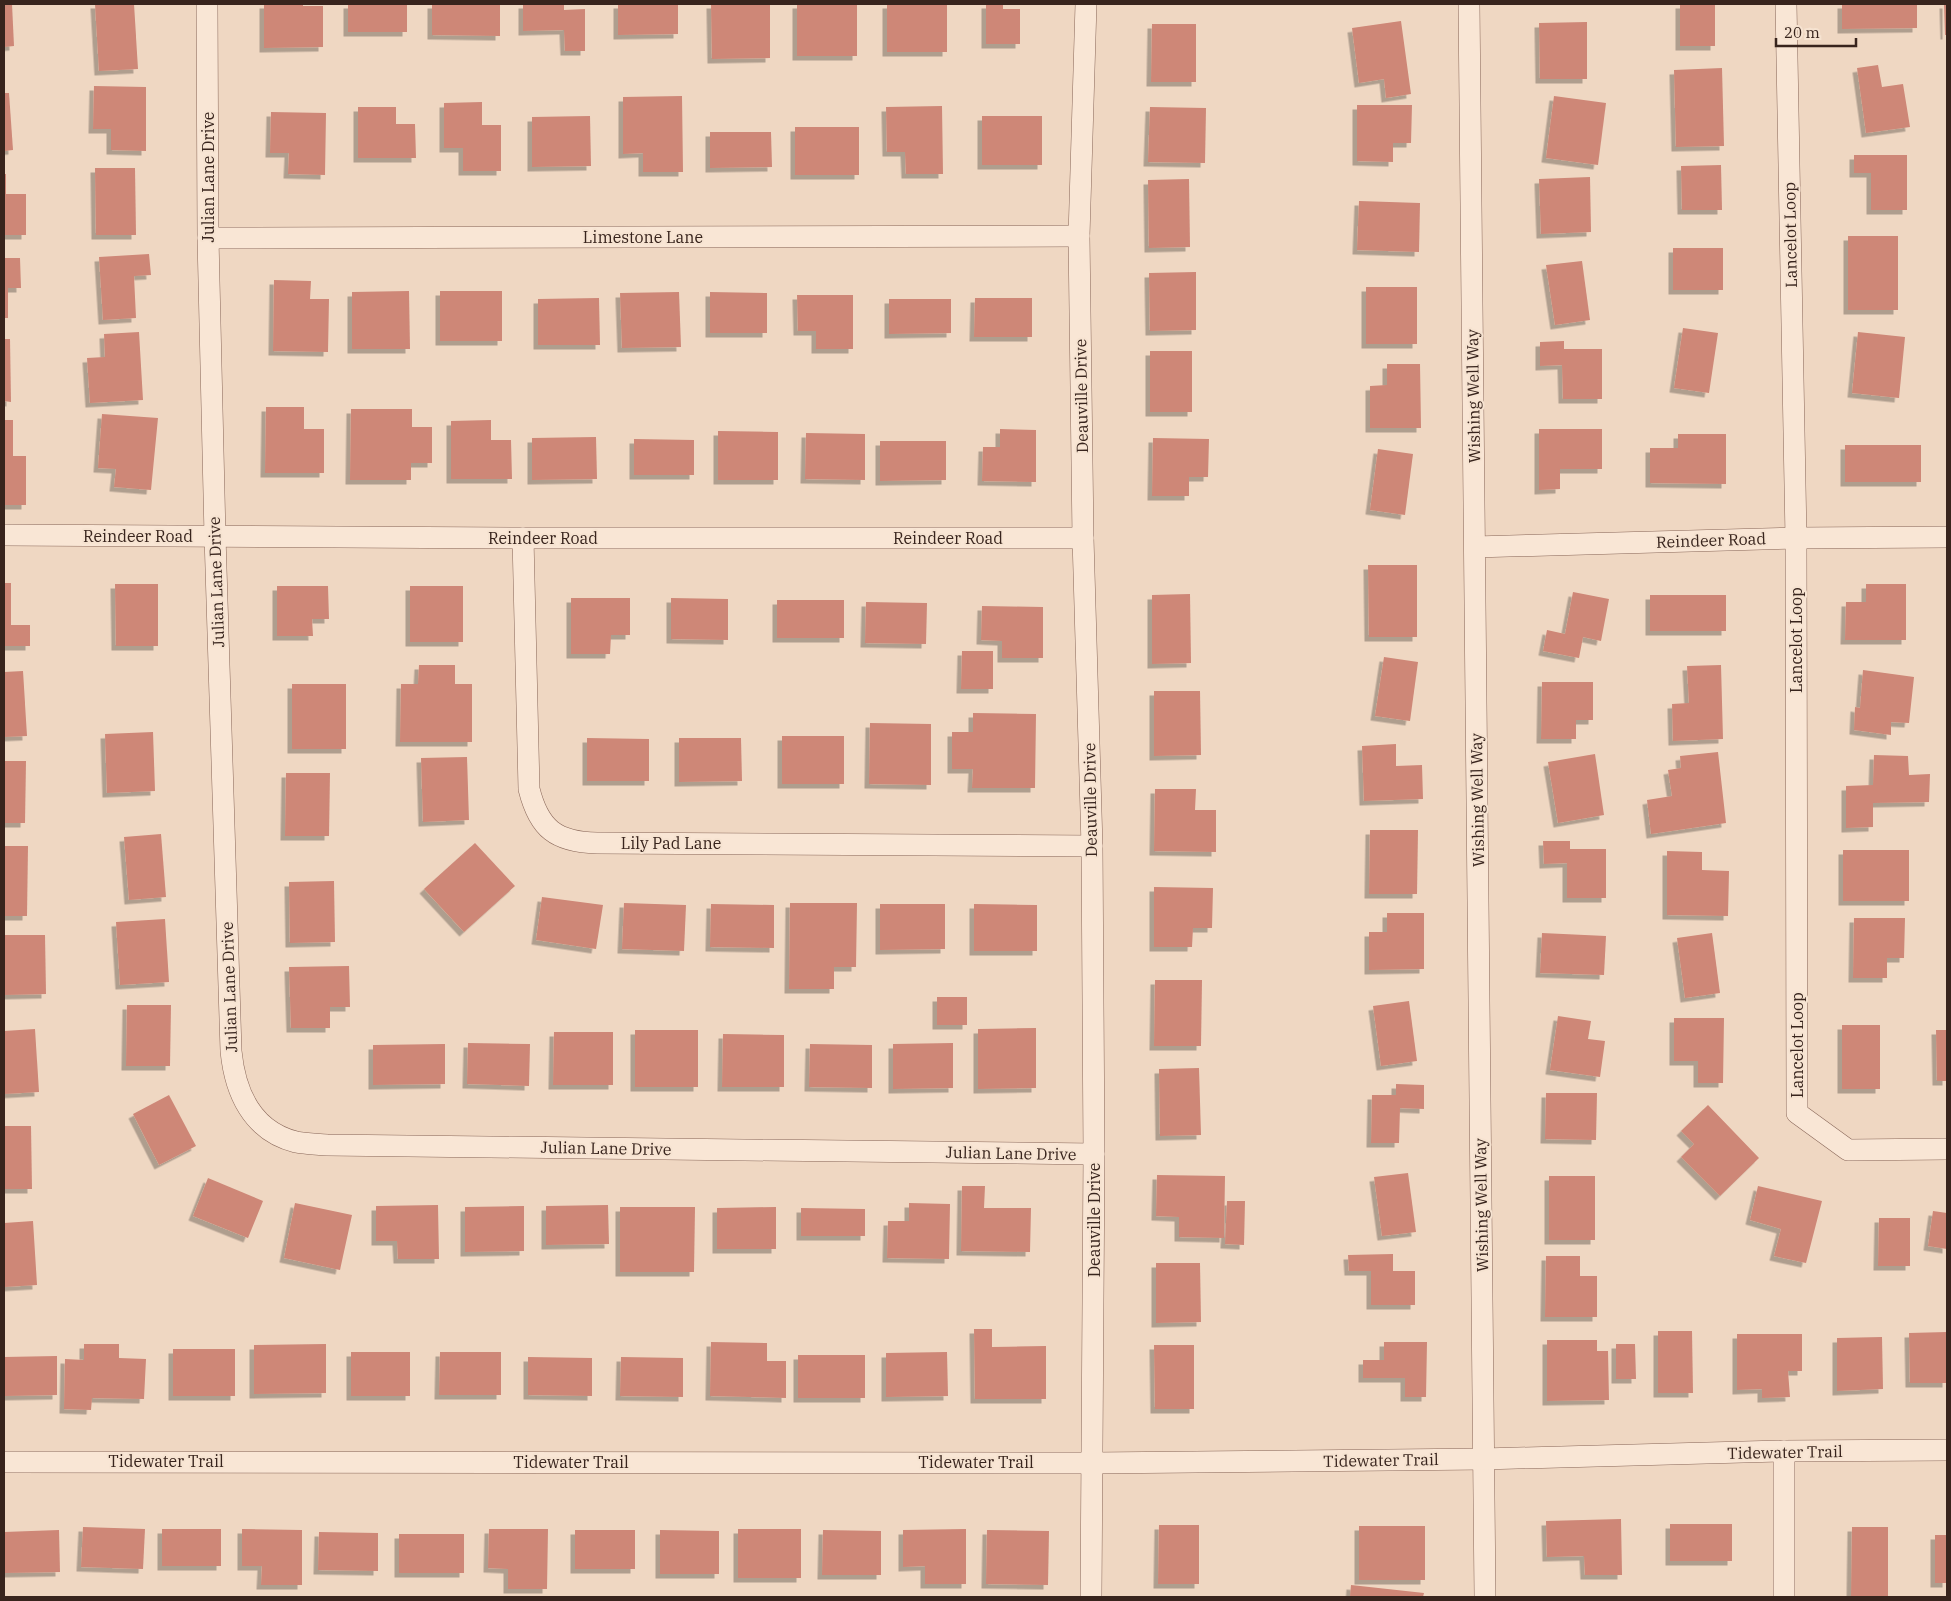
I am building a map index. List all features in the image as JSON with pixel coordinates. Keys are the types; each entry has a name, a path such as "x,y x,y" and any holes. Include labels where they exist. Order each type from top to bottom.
{"street":[{"name":"Julian Lane Drive","path":"207,4 208,238 231,1050 232,1068 242,1098 249,1110 264,1126 276,1135 296,1142 327,1145 1094,1154"},
{"name":"Deauville Drive","path":"1086,4 1079,236 1083,538 1092,846 1094,1154 1091,1597"},
{"name":"Wishing Well Way","path":"1469,4 1485,1597"},
{"name":"Lancelot Loop","path":"1786,4 1796,538 1797,1113 1848,1150 1947,1148"},
{"name":"Limestone Lane","path":"208,238 1079,236"},
{"name":"Reindeer Road","path":"4,536 1083,538"},
{"name":"Reindeer Road","path":"1475,547 1796,538 1947,537"},
{"name":"Lily Pad Lane","path":"523,538 529,788 536,811 543,822 550,830 562,837 575,842 597,843 1092,846"},
{"name":"Tidewater Trail","path":"4,1462 1093,1463 1483,1459 1784,1451 1947,1450"},
{"path":"1784,1451 1784,1597"}],"building":[{"path":"4,4 12,4 14,46 4,47"},
{"path":"95,4 134,4 138,69 99,71"},
{"path":"264,4 323,6 323,47 264,48"},
{"path":"348,4 407,4 407,32 348,32"},
{"path":"432,4 500,4 500,36 432,35"},
{"path":"523,4 564,4 564,10 585,9 585,51 565,51 564,30 523,31"},
{"path":"618,4 678,4 678,34 618,35"},
{"path":"711,4 770,4 770,58 712,59"},
{"path":"797,4 857,4 857,56 797,56"},
{"path":"887,4 947,4 947,52 887,52"},
{"path":"986,4 1003,4 1003,9 1020,9 1020,44 986,44"},
{"path":"1680,4 1715,4 1715,46 1680,46"},
{"path":"1842,4 1917,4 1917,28 1842,29"},
{"path":"1944,4 1947,4 1947,35 1945,35"},
{"path":"1401,21 1411,94 1386,98 1384,79 1359,83 1352,28"},
{"path":"1587,22 1587,79 1540,79 1539,23"},
{"path":"1152,24 1196,24 1196,82 1151,82"},
{"path":"1878,65 1882,87 1903,84 1910,127 1866,133 1857,68"},
{"path":"1722,68 1724,146 1676,147 1674,70"},
{"path":"94,86 146,87 146,151 111,150 111,129 93,129"},
{"path":"4,93 9,93 13,150 4,151"},
{"path":"682,96 683,172 643,172 643,153 623,154 623,97"},
{"path":"1554,96 1606,103 1598,165 1546,158"},
{"path":"482,102 482,125 501,125 501,171 463,171 463,148 444,148 444,103"},
{"path":"1357,105 1412,105 1411,143 1393,143 1393,162 1357,161"},
{"path":"942,106 943,174 906,174 905,152 887,152 886,107"},
{"path":"358,107 396,107 396,124 415,124 416,158 358,158"},
{"path":"1150,107 1206,108 1205,163 1148,162"},
{"path":"271,112 326,113 325,175 288,174 289,153 270,153"},
{"path":"590,116 591,166 532,167 532,117"},
{"path":"982,116 1042,116 1042,165 982,165"},
{"path":"795,127 859,127 859,175 795,175"},
{"path":"710,132 771,132 772,167 710,168"},
{"path":"1854,155 1907,155 1907,210 1871,210 1871,173 1854,173"},
{"path":"1721,165 1722,210 1682,210 1681,166"},
{"path":"95,168 135,168 136,235 96,235"},
{"path":"4,174 6,174 6,194 26,194 26,235 4,235"},
{"path":"1590,177 1591,232 1541,234 1539,179"},
{"path":"1189,179 1190,247 1149,248 1148,180"},
{"path":"1359,201 1420,203 1419,252 1357,250"},
{"path":"1848,236 1898,236 1898,310 1848,310"},
{"path":"1673,248 1723,248 1723,290 1673,290"},
{"path":"149,254 151,275 134,276 136,318 103,320 99,257"},
{"path":"4,258 20,258 21,288 8,288 8,318 4,318"},
{"path":"1582,261 1590,320 1555,325 1546,265"},
{"path":"1196,272 1196,330 1150,331 1149,273"},
{"path":"274,280 311,281 310,299 329,299 328,352 273,351"},
{"path":"1366,287 1417,287 1417,344 1366,344"},
{"path":"409,291 410,349 352,349 352,292"},
{"path":"440,291 502,291 502,341 440,341"},
{"path":"679,292 681,347 622,348 620,293"},
{"path":"710,292 767,293 767,333 710,333"},
{"path":"797,295 853,295 853,349 816,349 816,331 798,331"},
{"path":"599,298 600,345 538,345 538,299"},
{"path":"975,298 1032,298 1032,337 974,337"},
{"path":"889,299 951,299 951,333 889,334"},
{"path":"1683,328 1718,333 1709,393 1674,388"},
{"path":"139,332 143,400 90,403 87,358 105,357 104,334"},
{"path":"1858,332 1905,337 1899,398 1852,393"},
{"path":"4,339 10,339 11,402 4,401"},
{"path":"1564,341 1564,349 1602,349 1602,399 1563,399 1562,365 1540,366 1540,342"},
{"path":"1150,351 1192,351 1192,412 1150,412"},
{"path":"1387,364 1420,364 1421,428 1370,428 1370,386 1387,385"},
{"path":"266,407 304,407 304,429 324,429 324,473 265,473"},
{"path":"351,409 412,409 412,427 432,427 432,463 411,463 411,480 350,480"},
{"path":"102,414 158,418 151,490 114,487 116,469 98,468"},
{"path":"4,420 13,420 13,456 26,456 26,505 4,505"},
{"path":"491,420 491,440 511,440 512,479 451,479 451,421"},
{"path":"1000,429 1036,430 1036,482 982,481 983,447 1000,447"},
{"path":"1539,429 1602,429 1602,469 1560,469 1560,489 1539,490"},
{"path":"718,431 778,432 778,480 718,480"},
{"path":"806,433 865,434 865,480 805,479"},
{"path":"1678,434 1726,434 1726,484 1650,483 1650,448 1678,448"},
{"path":"596,437 597,479 532,480 532,438"},
{"path":"1153,438 1209,439 1208,477 1189,477 1189,496 1152,496"},
{"path":"634,439 694,440 694,475 634,475"},
{"path":"880,441 946,441 946,480 880,481"},
{"path":"1845,445 1921,445 1921,482 1845,482"},
{"path":"1378,449 1413,454 1405,515 1370,510"},
{"path":"1368,565 1417,565 1417,637 1369,637"},
{"path":"4,583 11,583 11,625 30,625 30,646 4,646"},
{"path":"115,584 158,584 158,646 116,646"},
{"path":"1866,584 1906,584 1906,640 1845,640 1846,602 1866,602"},
{"path":"277,586 328,586 329,619 312,619 313,636 277,636"},
{"path":"410,586 463,586 463,642 410,642"},
{"path":"1573,592 1609,599 1601,641 1583,637 1579,658 1543,651 1547,630 1565,634"},
{"path":"1190,594 1191,663 1152,664 1152,595"},
{"path":"1650,595 1726,595 1726,631 1650,631"},
{"path":"571,598 630,598 630,635 611,635 610,654 571,654"},
{"path":"671,598 728,599 728,640 671,639"},
{"path":"777,600 844,600 844,638 777,638"},
{"path":"866,602 927,603 926,644 865,643"},
{"path":"982,606 1043,607 1043,658 1002,658 1002,641 981,640"},
{"path":"962,651 993,651 993,689 961,689"},
{"path":"1384,657 1418,662 1410,721 1375,716"},
{"path":"419,665 455,665 455,684 472,684 472,742 400,742 401,684 418,684"},
{"path":"1721,665 1723,739 1673,741 1672,704 1689,703 1687,666"},
{"path":"1863,670 1914,677 1909,723 1891,722 1891,735 1854,730 1855,707 1860,708"},
{"path":"23,671 27,736 4,737 4,672"},
{"path":"1542,682 1593,682 1593,720 1576,720 1576,739 1541,739"},
{"path":"292,684 346,684 346,749 292,749"},
{"path":"1154,691 1200,691 1201,755 1154,756"},
{"path":"973,713 1036,714 1035,788 972,788 973,769 952,769 952,732 973,732"},
{"path":"870,723 931,724 931,785 869,784"},
{"path":"153,732 155,791 107,793 105,734"},
{"path":"782,736 844,736 844,784 782,784"},
{"path":"587,738 649,739 649,781 587,781"},
{"path":"679,738 741,738 742,781 679,782"},
{"path":"1396,744 1396,766 1422,765 1423,799 1364,801 1362,746"},
{"path":"1718,752 1726,823 1651,834 1647,800 1672,796 1668,770 1681,768 1680,756"},
{"path":"1595,754 1604,815 1558,823 1548,762"},
{"path":"1874,755 1908,756 1909,775 1930,774 1929,802 1873,803 1873,827 1846,828 1846,786 1873,785"},
{"path":"467,757 469,820 423,822 421,758"},
{"path":"4,761 26,761 25,823 4,823"},
{"path":"286,773 330,773 329,836 285,836"},
{"path":"1155,789 1196,789 1195,810 1216,810 1216,852 1154,851"},
{"path":"1370,830 1418,830 1417,894 1369,894"},
{"path":"161,834 166,897 129,900 124,837"},
{"path":"1543,841 1570,841 1570,849 1606,849 1606,898 1567,898 1567,863 1544,864"},
{"path":"475,843 515,886 464,932 424,889"},
{"path":"4,846 28,846 27,916 4,916"},
{"path":"1843,850 1909,850 1909,901 1843,901"},
{"path":"1667,851 1702,852 1702,870 1729,871 1728,916 1667,915"},
{"path":"334,881 335,942 290,943 289,882"},
{"path":"1154,887 1213,888 1212,928 1193,928 1192,947 1154,947"},
{"path":"542,897 603,905 596,949 536,940"},
{"path":"624,903 686,905 684,951 622,949"},
{"path":"790,903 857,903 856,967 834,967 834,989 789,989"},
{"path":"711,904 774,905 774,948 710,947"},
{"path":"880,904 945,904 945,949 880,950"},
{"path":"974,904 1037,905 1037,951 974,951"},
{"path":"1387,913 1424,913 1424,969 1369,970 1369,932 1387,932"},
{"path":"1854,918 1905,918 1904,958 1887,958 1887,978 1853,978"},
{"path":"165,919 169,982 120,985 116,922"},
{"path":"1542,933 1606,936 1604,975 1540,973"},
{"path":"1712,933 1720,993 1685,998 1677,938"},
{"path":"4,935 45,935 46,994 4,995"},
{"path":"349,966 350,1007 330,1007 330,1028 291,1028 289,967"},
{"path":"1155,980 1202,980 1201,1046 1154,1046"},
{"path":"937,997 967,997 967,1025 937,1025"},
{"path":"1409,1001 1417,1061 1381,1066 1373,1006"},
{"path":"127,1005 171,1005 170,1066 126,1066"},
{"path":"1558,1016 1591,1021 1588,1039 1605,1041 1600,1077 1550,1070"},
{"path":"1674,1018 1724,1018 1723,1083 1698,1083 1698,1061 1674,1061"},
{"path":"1842,1025 1880,1025 1880,1089 1842,1089"},
{"path":"1036,1028 1036,1088 978,1089 978,1029"},
{"path":"35,1029 39,1092 4,1094 4,1031"},
{"path":"635,1030 698,1030 698,1087 635,1087"},
{"path":"1936,1030 1947,1030 1947,1081 1937,1081"},
{"path":"554,1032 613,1032 613,1085 553,1085"},
{"path":"723,1034 784,1035 784,1087 722,1087"},
{"path":"468,1043 530,1044 529,1086 467,1084"},
{"path":"953,1043 953,1088 893,1089 893,1044"},
{"path":"445,1044 445,1084 373,1085 373,1045"},
{"path":"810,1044 872,1045 872,1088 809,1087"},
{"path":"1199,1068 1201,1135 1160,1136 1159,1069"},
{"path":"1396,1084 1424,1085 1424,1109 1400,1108 1399,1143 1371,1143 1372,1095 1396,1095"},
{"path":"1546,1093 1597,1093 1596,1140 1545,1139"},
{"path":"169,1095 196,1146 159,1165 133,1114"},
{"path":"1708,1105 1759,1158 1720,1196 1681,1157 1694,1144 1681,1131"},
{"path":"4,1126 31,1126 32,1189 4,1189"},
{"path":"1408,1173 1416,1232 1382,1236 1374,1177"},
{"path":"1157,1175 1225,1176 1224,1238 1179,1237 1179,1217 1156,1216"},
{"path":"1549,1176 1595,1176 1595,1240 1549,1240"},
{"path":"208,1178 263,1201 248,1238 193,1216"},
{"path":"962,1186 985,1186 984,1208 1031,1208 1030,1252 961,1251"},
{"path":"1758,1186 1822,1201 1806,1263 1774,1256 1781,1229 1750,1220"},
{"path":"1227,1201 1245,1201 1244,1245 1225,1244"},
{"path":"295,1203 352,1215 340,1270 284,1258"},
{"path":"909,1203 950,1204 949,1259 887,1258 888,1221 909,1221"},
{"path":"438,1205 439,1259 398,1259 397,1241 376,1241 376,1206"},
{"path":"608,1205 609,1244 546,1245 546,1206"},
{"path":"524,1206 524,1251 465,1252 465,1207"},
{"path":"620,1207 695,1207 694,1272 620,1272"},
{"path":"776,1207 776,1249 717,1249 717,1208"},
{"path":"801,1208 865,1209 865,1236 801,1236"},
{"path":"1933,1211 1947,1213 1947,1249 1928,1246"},
{"path":"1879,1218 1910,1218 1910,1266 1878,1266"},
{"path":"33,1221 37,1285 4,1287 4,1223"},
{"path":"1393,1254 1393,1271 1415,1271 1415,1305 1371,1305 1371,1271 1349,1271 1348,1255"},
{"path":"1546,1256 1580,1256 1580,1276 1597,1276 1597,1317 1545,1317"},
{"path":"1156,1263 1200,1263 1201,1322 1156,1323"},
{"path":"974,1329 992,1329 992,1347 1046,1346 1046,1399 975,1399"},
{"path":"1658,1331 1692,1331 1693,1393 1658,1393"},
{"path":"1947,1332 1947,1383 1910,1383 1909,1333"},
{"path":"1737,1334 1802,1334 1802,1371 1788,1371 1790,1397 1762,1398 1762,1389 1737,1390"},
{"path":"1882,1337 1883,1389 1837,1391 1837,1338"},
{"path":"1547,1340 1597,1340 1597,1351 1608,1351 1609,1400 1547,1401"},
{"path":"711,1342 767,1343 767,1361 786,1361 786,1398 710,1396"},
{"path":"1384,1342 1427,1342 1426,1397 1405,1397 1405,1378 1363,1378 1363,1360 1384,1360"},
{"path":"84,1344 119,1344 119,1358 146,1359 144,1399 92,1398 91,1410 64,1409 65,1359 84,1360"},
{"path":"326,1344 326,1393 254,1394 254,1345"},
{"path":"1616,1344 1635,1344 1636,1379 1616,1379"},
{"path":"1154,1345 1194,1345 1194,1409 1155,1409"},
{"path":"173,1349 235,1349 235,1396 173,1396"},
{"path":"351,1352 410,1352 410,1396 351,1396"},
{"path":"440,1352 501,1352 501,1395 439,1395"},
{"path":"947,1352 948,1396 886,1397 886,1353"},
{"path":"798,1355 865,1355 865,1398 798,1398"},
{"path":"57,1356 57,1395 4,1396 4,1357"},
{"path":"528,1357 592,1358 592,1396 528,1395"},
{"path":"621,1357 683,1358 683,1397 620,1396"},
{"path":"1621,1519 1622,1575 1585,1575 1584,1556 1547,1557 1546,1521"},
{"path":"1670,1524 1732,1524 1732,1561 1670,1561"},
{"path":"1159,1525 1199,1525 1199,1584 1158,1584"},
{"path":"1359,1526 1425,1526 1425,1580 1359,1580"},
{"path":"83,1527 145,1529 143,1569 81,1567"},
{"path":"1852,1527 1888,1527 1888,1597 1851,1597"},
{"path":"162,1529 221,1529 221,1566 162,1566"},
{"path":"242,1529 302,1530 302,1585 261,1585 262,1566 242,1566"},
{"path":"489,1529 548,1529 547,1589 508,1589 508,1569 488,1568"},
{"path":"738,1529 801,1529 801,1578 738,1578"},
{"path":"966,1529 966,1584 925,1584 925,1566 903,1567 903,1530"},
{"path":"59,1530 60,1572 4,1573 4,1532"},
{"path":"575,1530 635,1530 635,1569 575,1569"},
{"path":"660,1530 719,1531 719,1574 660,1574"},
{"path":"823,1530 881,1531 881,1575 822,1575"},
{"path":"987,1530 1049,1531 1048,1585 986,1584"},
{"path":"319,1532 378,1533 378,1571 318,1570"},
{"path":"399,1534 464,1534 464,1573 399,1573"},
{"path":"1935,1535 1947,1535 1947,1583 1935,1583"},
{"path":"1351,1585 1424,1593 1423,1597 1350,1597"}]}
